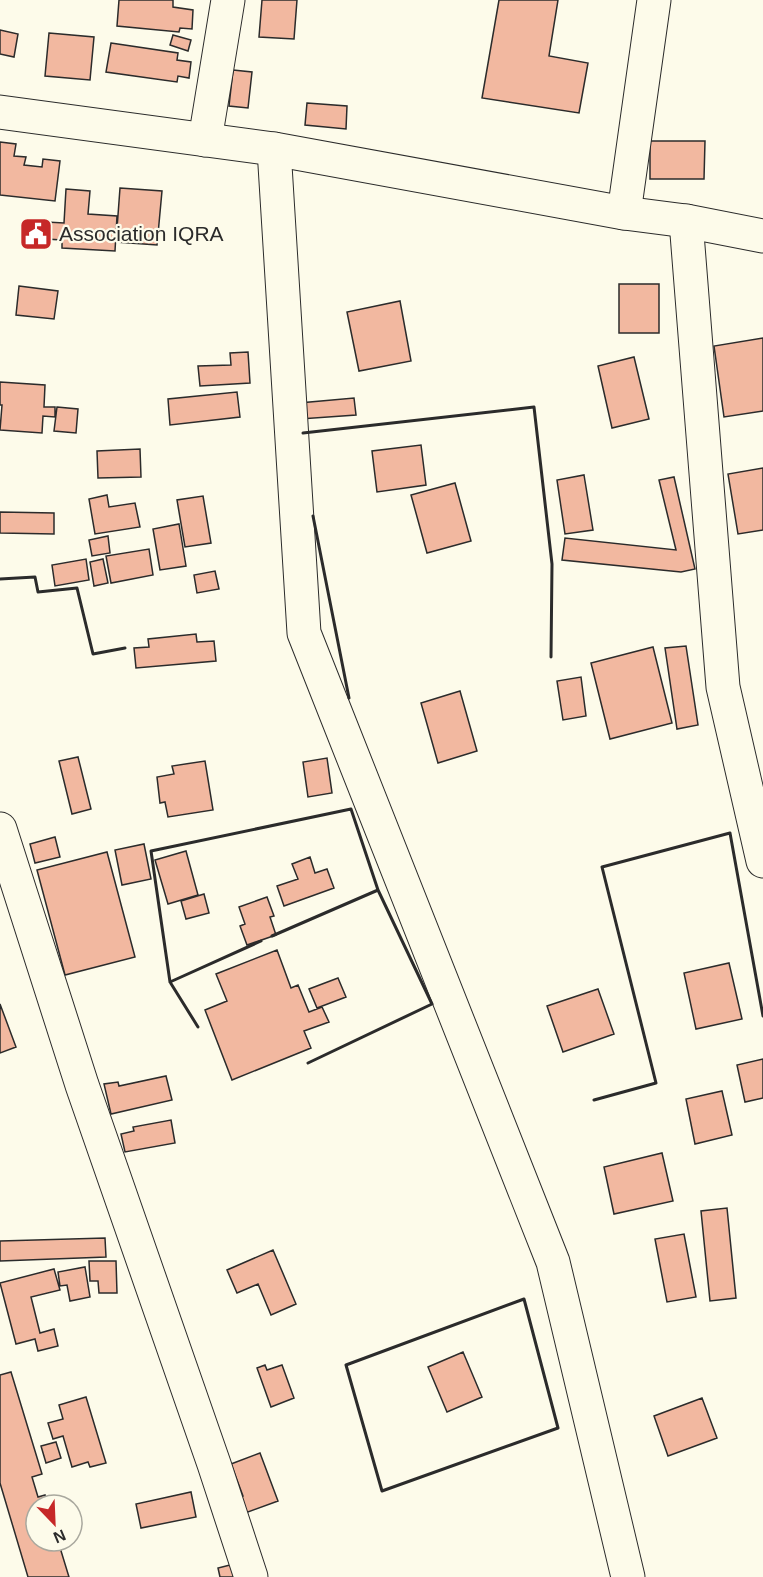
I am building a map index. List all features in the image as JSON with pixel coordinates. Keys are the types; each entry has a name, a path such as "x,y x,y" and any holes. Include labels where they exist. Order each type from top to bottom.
{"street":[{"path":"205,140 228,0"},
{"path":"624,213 654,0"},
{"path":"0,112 274,149 763,236"},
{"path":"274,149 304,633 553,1262 628,1577"},
{"path":"686,221 723,687 763,861"},
{"path":"0,829 82,1085 251,1577"}],"building":[{"path":"119,0 173,0 173,7 193,10 192,29 180,28 179,32 117,26"},
{"path":"262,0 297,0 294,39 259,37"},
{"path":"499,0 558,0 549,56 588,63 579,113 482,98"},
{"path":"0,30 18,34 14,57 0,54"},
{"path":"49,33 94,37 90,80 45,76"},
{"path":"173,35 191,40 188,51 170,45"},
{"path":"111,43 178,53 177,60 191,62 189,78 178,76 177,82 106,72"},
{"path":"233,70 252,72 248,108 229,106"},
{"path":"307,103 347,106 346,129 305,125"},
{"path":"650,141 705,141 704,179 650,179"},
{"path":"0,142 16,144 14,156 26,157 24,165 42,167 43,159 60,161 55,201 0,195"},
{"path":"120,188 162,191 157,245 116,242"},
{"path":"66,189 90,191 88,214 117,216 115,251 62,248 62,240 46,239 47,222 64,223"},
{"path":"619,284 659,284 659,333 619,333"},
{"path":"19,286 58,291 54,319 16,315"},
{"path":"400,301 411,361 359,371 347,312"},
{"path":"763,338 763,411 724,417 714,346"},
{"path":"248,352 250,383 200,386 198,366 231,365 230,353"},
{"path":"634,357 649,419 612,428 598,366"},
{"path":"0,382 45,385 44,407 55,407 55,417 43,416 42,433 0,430 2,405 0,405"},
{"path":"237,392 240,417 170,425 168,399"},
{"path":"354,398 356,415 300,419 299,403"},
{"path":"57,407 78,409 76,433 54,431"},
{"path":"421,445 426,485 377,492 372,451"},
{"path":"140,449 141,477 98,478 97,451"},
{"path":"763,468 763,530 738,534 728,474"},
{"path":"584,475 593,530 565,534 557,480"},
{"path":"674,477 695,569 681,572 562,560 565,538 676,550 659,480"},
{"path":"455,483 471,541 427,553 411,495"},
{"path":"107,495 109,507 135,503 140,527 95,534 89,499"},
{"path":"203,496 211,543 185,547 177,500"},
{"path":"0,512 54,513 54,534 0,533"},
{"path":"179,524 186,566 160,570 153,529"},
{"path":"108,536 110,553 92,556 89,540"},
{"path":"149,549 153,575 111,583 106,556"},
{"path":"86,559 89,580 55,586 52,565"},
{"path":"103,559 108,583 94,586 90,562"},
{"path":"215,571 219,589 197,593 194,575"},
{"path":"196,634 197,642 214,641 216,661 136,668 134,648 149,647 148,639"},
{"path":"686,646 698,725 677,729 665,648"},
{"path":"653,647 672,723 610,739 591,663"},
{"path":"581,677 586,716 563,720 557,681"},
{"path":"460,691 477,751 438,763 421,703"},
{"path":"78,757 91,809 72,814 59,761"},
{"path":"327,758 332,793 308,797 303,762"},
{"path":"205,761 213,810 168,817 165,802 160,803 157,777 174,774 172,766"},
{"path":"55,837 60,857 35,863 30,844"},
{"path":"144,844 151,879 122,885 115,850"},
{"path":"186,851 198,895 168,904 155,860"},
{"path":"107,852 135,957 65,975 37,870"},
{"path":"310,857 315,873 327,869 334,888 284,906 277,886 298,879 292,864"},
{"path":"204,894 209,913 186,919 181,901"},
{"path":"267,897 274,916 270,917 276,935 247,945 240,926 245,924 239,907"},
{"path":"277,950 291,988 298,985 309,1012 322,1007 329,1022 304,1031 311,1048 232,1080 205,1010 227,1001 216,974"},
{"path":"729,963 742,1019 696,1029 684,973"},
{"path":"338,978 346,997 317,1008 309,989"},
{"path":"598,989 614,1034 563,1052 547,1006"},
{"path":"0,1004 16,1047 0,1053"},
{"path":"763,1059 763,1098 745,1102 737,1065"},
{"path":"166,1076 172,1100 111,1114 104,1084 118,1082 119,1086"},
{"path":"722,1091 732,1135 695,1144 686,1099"},
{"path":"171,1120 175,1143 125,1152 121,1134 134,1131 133,1127"},
{"path":"662,1153 673,1201 614,1214 604,1167"},
{"path":"727,1208 736,1298 710,1301 701,1211"},
{"path":"684,1234 696,1297 667,1302 655,1239"},
{"path":"105,1238 106,1257 0,1261 0,1241"},
{"path":"273,1250 296,1304 271,1315 258,1284 237,1293 227,1270"},
{"path":"89,1261 116,1261 117,1293 99,1293 98,1281 90,1281"},
{"path":"85,1267 90,1297 70,1301 67,1285 60,1286 58,1272"},
{"path":"54,1269 60,1290 31,1297 40,1333 54,1329 58,1346 38,1351 35,1339 16,1344 0,1283"},
{"path":"463,1352 482,1397 447,1412 428,1367"},
{"path":"265,1365 267,1370 282,1365 294,1398 271,1407 257,1368"},
{"path":"11,1372 42,1474 32,1477 37,1493 24,1493 24,1553 62,1553 69,1577 28,1577 0,1483 0,1375"},
{"path":"86,1397 106,1463 90,1467 88,1462 72,1467 63,1436 53,1439 48,1423 63,1419 59,1405"},
{"path":"702,1398 717,1438 668,1456 654,1416"},
{"path":"56,1442 61,1458 46,1463 41,1446"},
{"path":"260,1453 278,1501 237,1516 232,1500 243,1496 231,1464"},
{"path":"191,1492 196,1517 141,1528 136,1504"},
{"path":"242,1562 246,1577 220,1577 218,1568"}],"wall":[{"path":"303,433 534,407 552,564 551,657"},
{"path":"313,516 349,698"},
{"path":"0,579 35,577 38,592 77,588 93,654 125,648"},
{"path":"170,982 151,851 351,809 378,890"},
{"path":"594,1100 656,1083 602,867 730,833 763,1016"},
{"path":"272,936 378,890 432,1004 308,1063"},
{"path":"198,1027 170,982 261,941"},
{"path":"524,1299 558,1428 382,1491 346,1365 524,1299"}],"place":[{"name":"Association IQRA","path":"36,234"}]}
